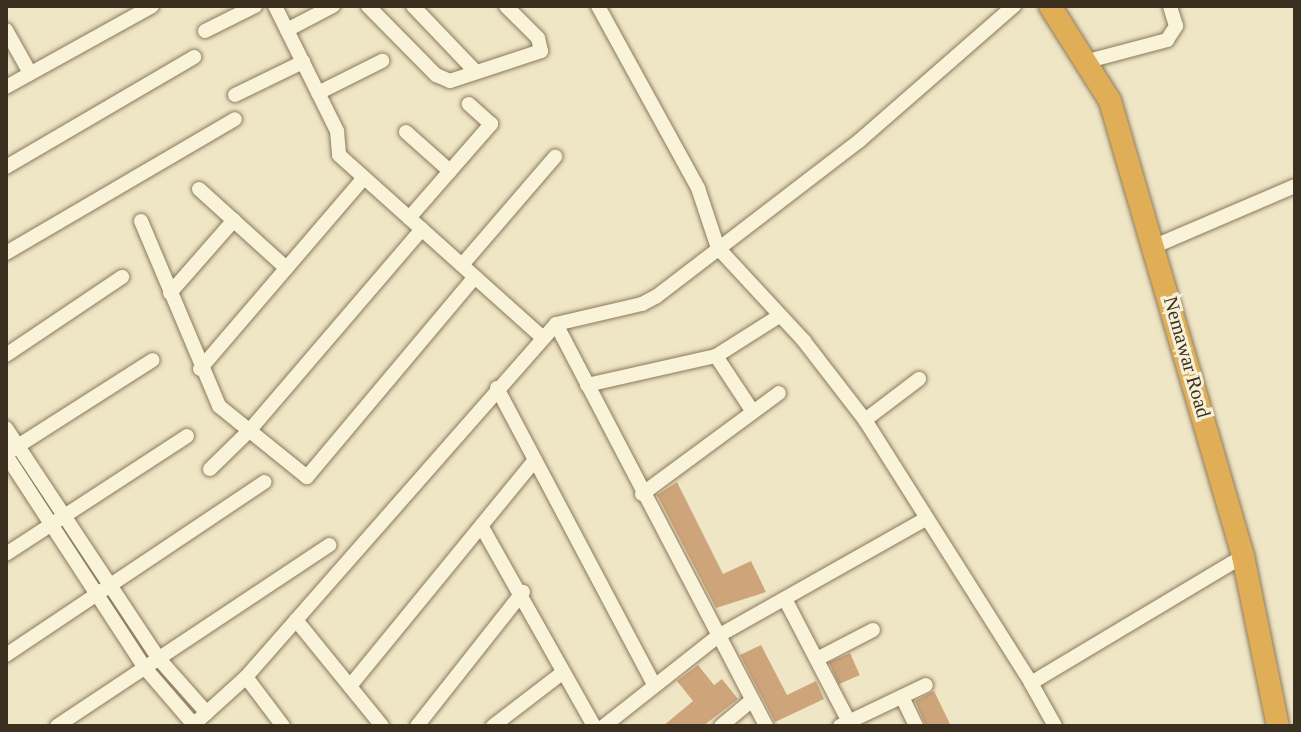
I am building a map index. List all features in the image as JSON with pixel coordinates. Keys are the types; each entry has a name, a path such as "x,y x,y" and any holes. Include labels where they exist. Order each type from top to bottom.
{"highway":[{"name":"Nemawar Road","path":"1050,6 1088,61 1110,101 1155,246 1243,556 1278,726"}],"street":[{"path":"6,87 152,6"},
{"path":"205,31 255,6"},
{"path":"275,6 337,131 339,155 542,337"},
{"path":"287,30 333,6"},
{"path":"368,6 443,81 541,51 538,38 506,6"},
{"path":"413,6 476,72"},
{"path":"598,6 698,188 718,248 865,420 924,520 1031,683 1055,726"},
{"path":"6,428 10,451 51,524 145,668 193,725 246,677 556,324 642,304 859,141 1014,6"},
{"path":"1088,61 1167,40 1176,26 1170,6"},
{"path":"6,30 30,73"},
{"path":"6,167 194,57"},
{"path":"318,93 382,61"},
{"path":"235,95 303,62"},
{"path":"409,218 491,124 469,104"},
{"path":"6,253 235,119"},
{"path":"406,132 450,171"},
{"path":"462,265 555,157"},
{"path":"200,369 363,179"},
{"path":"1155,246 1295,186"},
{"path":"199,189 286,268"},
{"path":"170,293 234,220"},
{"path":"141,221 200,369 219,406 307,477 475,277"},
{"path":"210,469 249,431 422,229"},
{"path":"6,355 122,277"},
{"path":"587,385 716,356 779,316"},
{"path":"556,324 642,494 766,726"},
{"path":"716,356 753,412"},
{"path":"10,451 153,360"},
{"path":"865,420 919,379"},
{"path":"497,388 654,684"},
{"path":"642,494 779,393"},
{"path":"6,554 187,436"},
{"path":"10,451 64,515 159,659 207,713"},
{"path":"350,686 483,529 535,460"},
{"path":"6,655 264,482"},
{"path":"604,726 718,636 924,520"},
{"path":"483,529 523,592 562,673 594,726"},
{"path":"57,726 329,545"},
{"path":"1031,683 1243,556"},
{"path":"417,726 523,592"},
{"path":"785,599 847,725 926,685"},
{"path":"296,620 382,726"},
{"path":"817,659 873,630"},
{"path":"493,726 562,673"},
{"path":"246,677 283,726"},
{"path":"902,697 916,726"},
{"path":"721,726 752,700"}],"building":[{"path":"677,482 723,574 751,561 766,592 716,608 657,495"},
{"path":"761,645 787,695 816,681 824,699 775,722 740,655"},
{"path":"850,653 860,675 839,684 829,662"},
{"path":"698,665 714,685 722,679 738,699 703,726 663,726 693,701 677,681"},
{"path":"934,691 951,726 926,726 915,701"}]}
